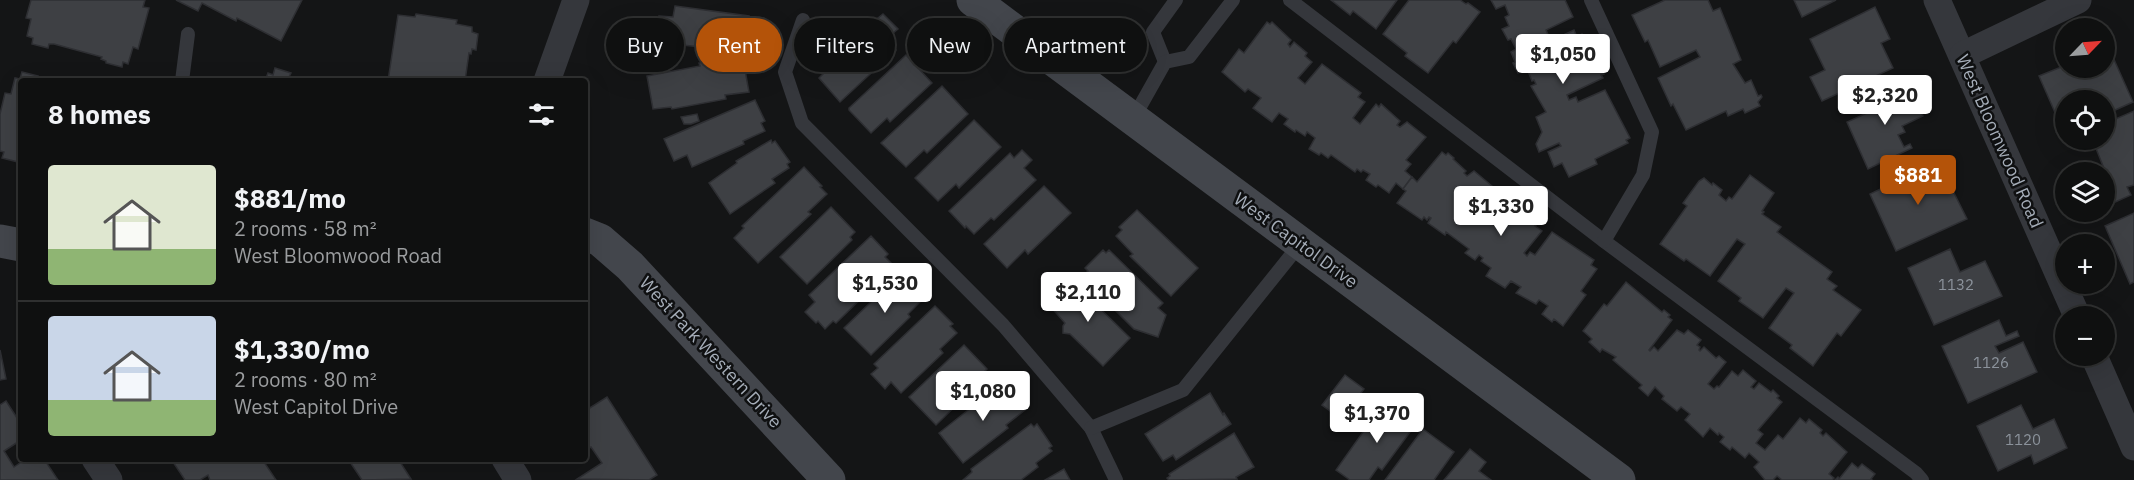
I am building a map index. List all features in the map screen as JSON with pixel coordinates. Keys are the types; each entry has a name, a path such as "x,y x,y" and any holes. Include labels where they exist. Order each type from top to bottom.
{"street":[{"path":"548,78 576,0"},
{"name":"West Capitol Drive","path":"973,0 1619,480"},
{"name":"West Bloomwood Road","path":"1937,0 2073,306"},
{"path":"1963,55 2078,0"},
{"name":"West Park Western Drive","path":"588,235 600,240 630,266 829,480"},
{"path":"0,241 18,244"},
{"path":"2099,366 2133,441"},
{"path":"97,462 109,480"},
{"path":"507,462 518,480"}],"lane":[{"path":"1165,62 1153,32 1176,0"},
{"path":"1133,118 1165,62 1189,57 1233,0"},
{"path":"1290,0 1604,241 1916,473 1922,480"},
{"path":"1591,0 1652,132 1643,175 1604,241"},
{"path":"182,78 188,34"},
{"path":"794,46 785,72 802,123 1003,325 1090,428 1116,480"},
{"path":"1090,428 1183,390 1301,243"}],"building":[{"path":"31,0 145,0 143,7 149,8 138,49 133,47 128,64 123,62 122,67 106,63 101,59 102,57 54,44 49,44 48,48 32,44 33,38 27,36 31,19 26,18"},
{"path":"176,0 302,0 281,41 202,3 198,11"},
{"path":"1331,0 1397,0 1376,29 1353,11 1350,15"},
{"path":"1409,0 1460,0 1480,12 1456,43 1453,41 1428,73 1405,56 1407,53 1383,34"},
{"path":"1491,0 1565,0 1573,17 1546,30 1550,39 1574,30 1577,37 1582,34 1590,51 1585,53 1586,56 1592,53 1604,74 1601,75 1603,78 1567,95 1569,100 1576,97 1578,102 1605,90 1630,138 1626,140 1628,143 1595,159 1597,164 1569,177 1562,163 1554,167 1548,152 1561,146 1559,143 1539,152 1536,144 1542,132 1536,117 1546,112 1531,86 1536,84 1534,80 1532,81 1527,69 1518,73 1513,63 1515,62 1511,52 1516,49 1502,29 1509,26 1505,17 1509,15 1505,5 1496,9"},
{"path":"1665,0 1708,0 1713,11 1720,8 1741,60 1733,64 1745,83 1751,80 1758,96 1761,95 1758,102 1760,106 1745,113 1743,109 1728,116 1726,111 1686,130 1673,104 1671,106 1658,78 1700,57 1696,50 1660,67 1648,40 1645,42 1632,15"},
{"path":"1794,0 1836,0 1802,17"},
{"path":"675,6 749,16 749,18 696,18 696,46 684,45 684,18 659,18 659,16 673,17"},
{"path":"1875,7 1890,39 1881,43 1893,68 1822,101 1810,77 1825,70 1810,39"},
{"path":"416,14 457,20 456,24 472,27 472,32 478,34 476,50 472,49 471,54 469,53 465,78 388,78 398,15 415,17"},
{"path":"1267,22 1270,24 1272,22 1291,40 1288,44 1290,47 1294,42 1307,53 1305,56 1312,62 1298,78 1305,84 1322,64 1361,93 1358,97 1365,102 1353,118 1360,124 1376,104 1379,107 1381,104 1400,121 1397,125 1400,127 1407,122 1426,137 1406,160 1411,164 1405,171 1412,177 1403,189 1396,183 1389,193 1366,180 1370,174 1363,170 1361,172 1357,169 1355,172 1331,155 1328,158 1309,149 1315,138 1307,132 1305,136 1296,130 1295,132 1284,124 1288,119 1279,113 1272,122 1253,108 1261,98 1248,89 1245,92 1222,72 1239,49 1244,53"},
{"path":"906,55 907,72 922,72 932,83 890,122 887,118 871,133 849,108 888,72 895,72 895,65"},
{"path":"2115,62 2133,102 2115,110 2115,90 2055,90 2055,112 2039,76 2055,69 2055,78 2115,78"},
{"path":"696,67 696,72 745,72 749,92 725,95 726,99 672,109 671,107 653,109 647,76 684,72 684,69"},
{"path":"275,68 291,73 288,78 266,78 268,73 273,75"},
{"path":"22,72 38,76 37,78 20,78"},
{"path":"825,72 872,72 840,102 819,78"},
{"path":"15,78 18,79 18,162 2,158 4,152 0,151 0,114 5,93 11,94"},
{"path":"1909,84 1923,116 1902,126 1905,132 1898,135 1904,147 1910,144 1912,148 1868,169 1847,122 1880,107 1876,98"},
{"path":"942,86 968,114 927,153 924,150 906,167 881,143"},
{"path":"755,100 765,121 761,123 765,131 743,141 744,144 692,167 687,155 674,161 664,139"},
{"path":"2134,111 2134,185 2127,187 2131,195 2115,202 2115,162 2101,162 2097,150 2115,150 2115,119"},
{"path":"697,114 699,121 684,124 681,117"},
{"path":"974,120 1001,147 959,188 956,184 938,201 915,178"},
{"path":"771,140 772,143 775,141 790,162 787,164 789,168 772,179 775,183 730,214 709,183 737,163 736,161"},
{"path":"1022,150 1032,160 1024,168 1036,180 994,220 991,218 974,234 949,211 1010,153 1014,158"},
{"path":"1442,152 1454,158 1466,171 1464,173 1467,176 1474,171 1492,186 1472,209 1477,213 1473,217 1476,219 1499,192 1504,190 1523,208 1519,214 1521,216 1525,211 1538,223 1535,226 1542,231 1524,253 1527,256 1530,252 1535,255 1552,232 1594,260 1591,265 1597,269 1581,291 1586,295 1563,326 1554,319 1552,322 1542,314 1548,306 1539,300 1536,304 1516,293 1521,287 1511,281 1505,288 1486,276 1491,268 1481,261 1483,258 1479,255 1475,260 1465,253 1469,249 1446,232 1445,235 1428,223 1431,218 1427,220 1424,217 1422,220 1397,203 1412,177 1417,182"},
{"path":"1938,161 1967,219 1896,251 1870,194"},
{"path":"804,167 827,194 808,212 811,214 758,263 734,238 744,228 742,226"},
{"path":"1750,175 1774,193 1762,214 1781,227 1777,232 1832,272 1827,279 1837,286 1833,290 1861,310 1841,336 1837,333 1813,366 1790,348 1792,345 1769,328 1794,293 1786,288 1763,318 1739,301 1741,298 1718,281 1745,244 1737,239 1710,276 1660,244 1687,206 1683,203 1699,181 1704,178 1712,185 1713,183 1722,190 1719,195 1726,201 1729,197 1732,199"},
{"path":"1044,186 1071,213 1028,254 1025,250 1007,268 984,244"},
{"path":"831,207 855,232 850,237 852,240 807,284 780,257"},
{"path":"1137,210 1198,268 1171,296 1130,256 1133,254 1116,236 1122,230 1119,227"},
{"path":"2134,213 2134,282 2130,284 2115,249 2115,234 2108,234 2105,226"},
{"path":"871,236 888,254 885,257 892,264 874,281 877,283 836,323 833,321 825,329 805,312 815,302 809,295"},
{"path":"1950,249 1960,272 1985,261 2002,296 1934,325 1908,268"},
{"path":"1103,250 1106,253 1109,250 1163,303 1158,308 1166,315 1158,337 1134,329 1096,291 1099,288 1085,274 1088,271 1085,268"},
{"path":"899,275 901,278 904,275 922,294 920,297 922,300 908,314 910,317 871,355 844,328"},
{"path":"1070,279 1130,338 1103,366 1070,334 1063,333 1065,323 1049,305"},
{"path":"1626,282 1662,312 1664,310 1672,320 1650,351 1654,347 1658,351 1677,330 1684,334 1688,330 1701,340 1697,345 1700,351 1704,347 1716,358 1719,356 1726,362 1708,384 1714,389 1719,387 1732,371 1738,376 1743,370 1756,381 1751,387 1754,389 1759,383 1779,396 1777,398 1782,402 1758,430 1763,434 1756,443 1765,450 1778,435 1783,439 1800,418 1806,423 1809,419 1822,430 1820,433 1823,436 1826,433 1847,452 1829,474 1834,478 1832,480 1782,480 1777,476 1773,480 1765,480 1754,467 1759,462 1749,453 1745,458 1732,447 1730,450 1720,442 1724,437 1710,428 1703,437 1685,420 1690,414 1681,407 1677,411 1662,399 1664,396 1655,387 1648,396 1639,388 1642,385 1613,360 1616,357 1602,349 1600,352 1589,342 1592,339 1583,331 1604,304 1607,306"},
{"path":"935,306 953,324 950,326 957,333 940,349 943,353 901,393 891,382 885,389 871,374 878,368 874,364"},
{"path":"1999,320 2006,336 2017,331 2019,336 1995,346 1999,353 2023,342 2037,372 1968,403 1942,346"},
{"path":"964,345 987,369 973,383 976,386 936,425 909,397"},
{"path":"0,350 6,379 0,380"},
{"path":"1345,375 1364,389 1341,419 1322,405"},
{"path":"1006,380 1022,401 1019,403 1025,410 1006,425 1008,428 963,463 939,433"},
{"path":"1210,393 1231,424 1176,460 1173,455 1163,461 1145,434"},
{"path":"607,397 657,475 649,480 577,479 602,463 591,447 588,448 588,409"},
{"path":"6,401 18,419 18,442 4,451 14,467 22,462 46,462 58,480 0,480 0,405"},
{"path":"1385,401 1416,424 1382,470 1378,467 1369,480 1350,480 1336,470"},
{"path":"2021,405 2033,429 2054,419 2067,448 2034,464 2031,455 1998,471 1977,426"},
{"path":"1031,424 1034,427 1037,424 1052,446 1049,448 1052,451 1036,463 1038,467 1021,480 963,480 972,472 971,469"},
{"path":"1423,429 1454,452 1434,480 1385,480"},
{"path":"1234,433 1254,467 1236,477 1237,479 1169,480 1167,478 1169,474"},
{"path":"1470,449 1486,462 1479,471 1491,480 1444,480"},
{"path":"173,462 264,462 276,480 210,480 208,475 200,480 185,480"},
{"path":"350,462 400,462 411,479 362,480"},
{"path":"1852,463 1858,468 1862,464 1875,474 1872,480 1835,480 1838,477 1839,479"},
{"path":"1064,469 1070,480 1045,480"}]}
